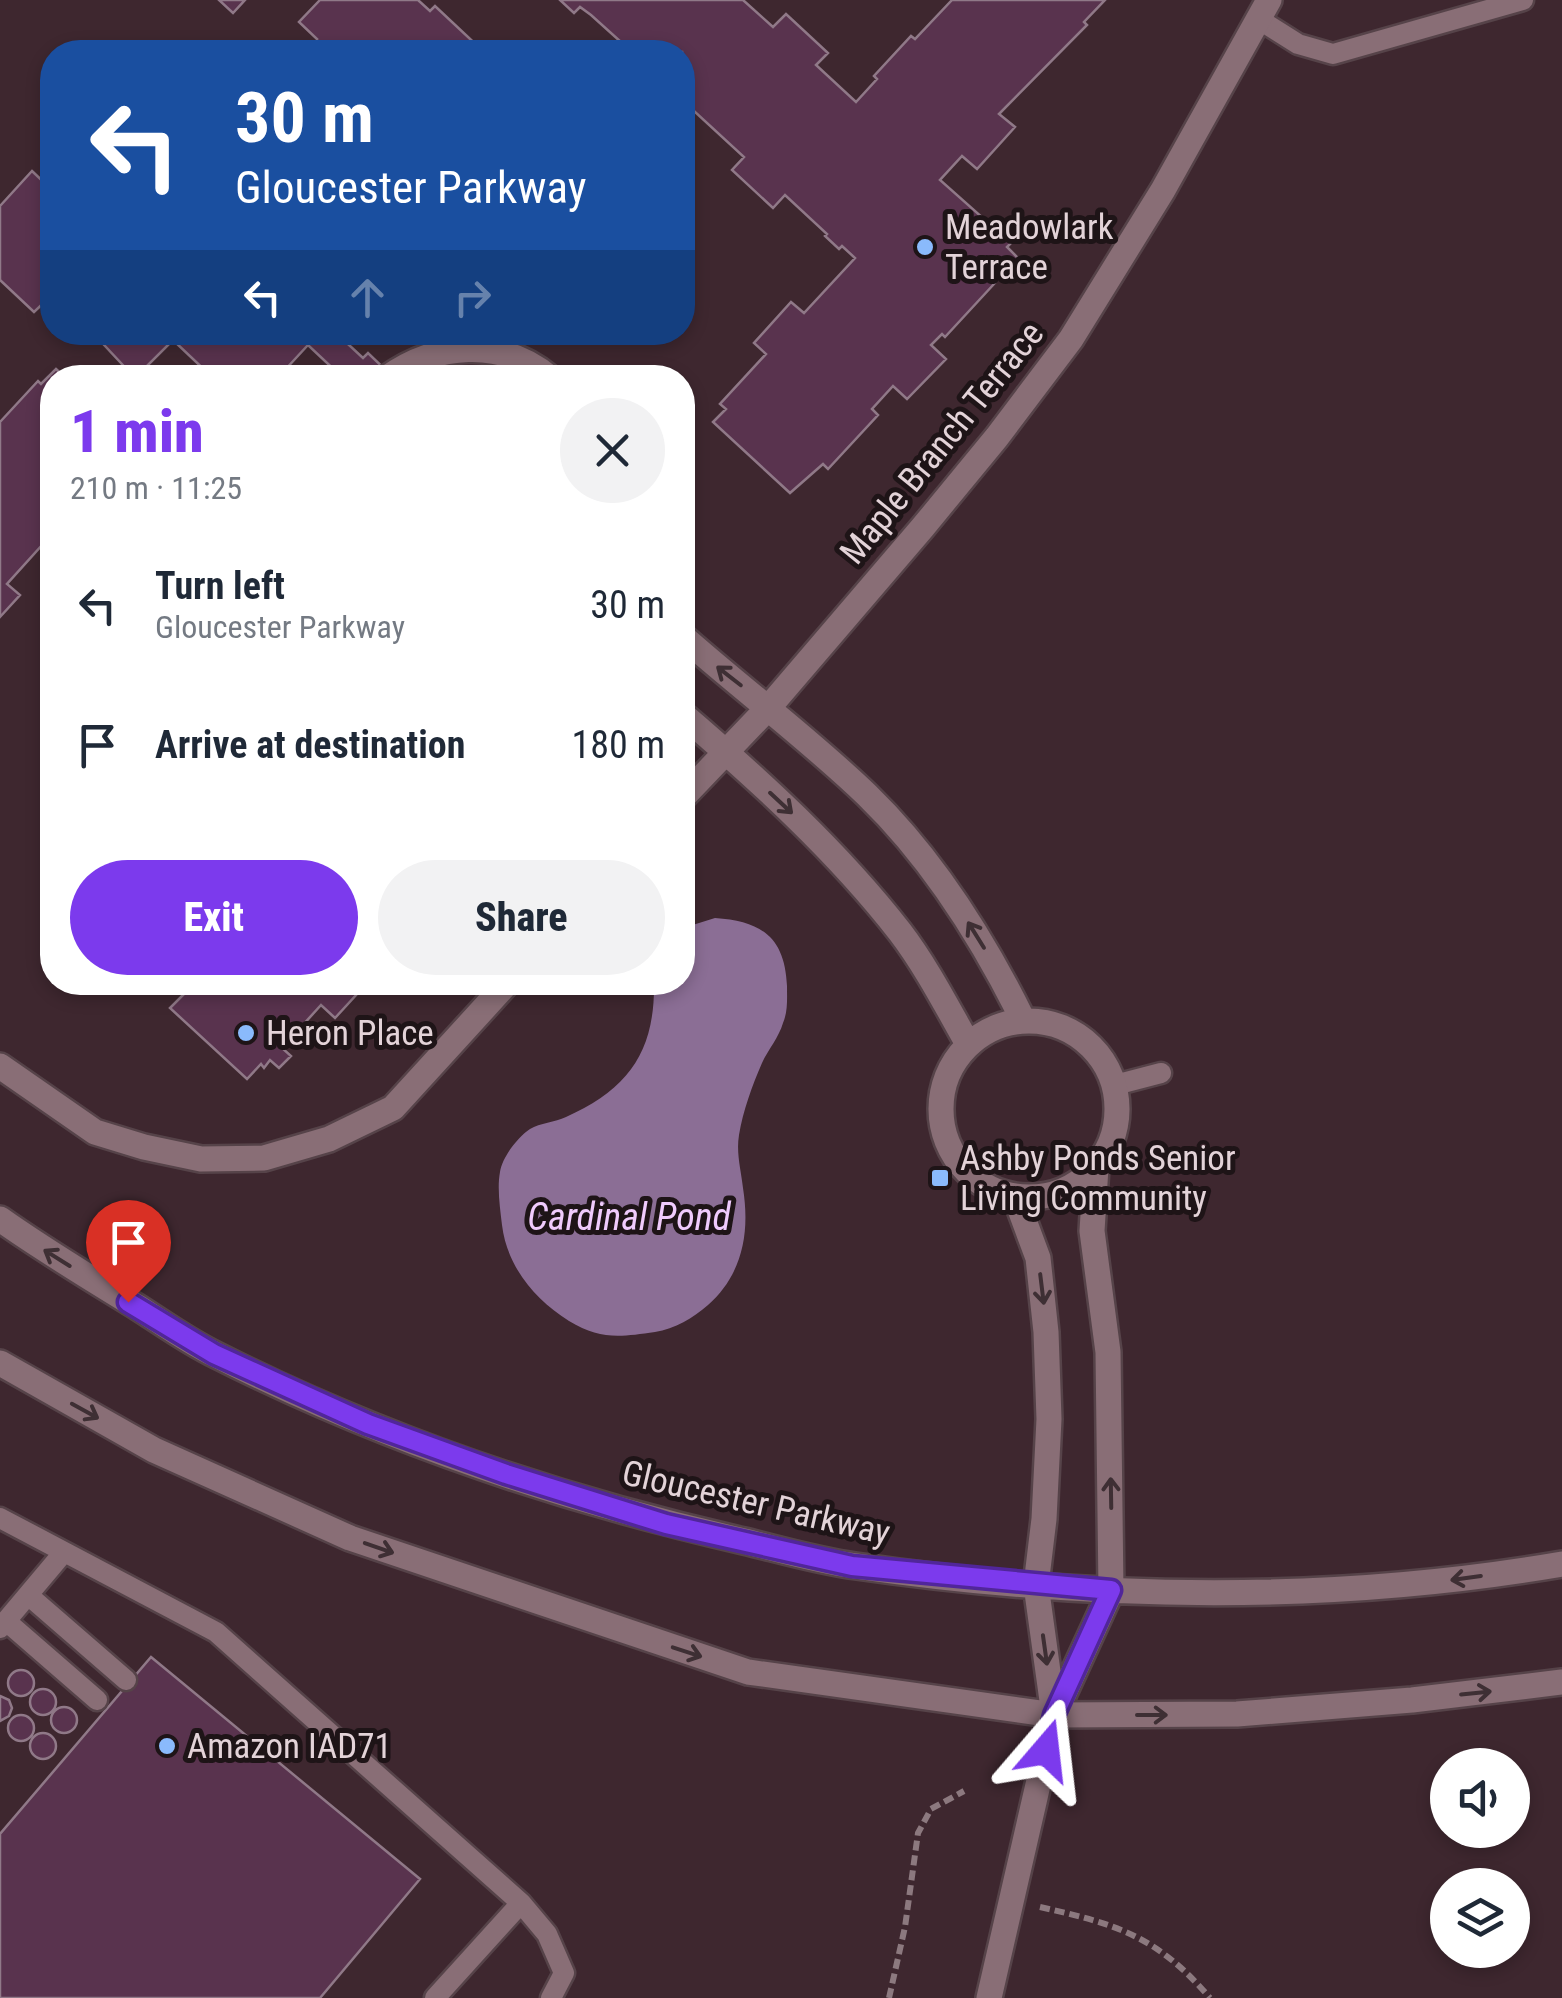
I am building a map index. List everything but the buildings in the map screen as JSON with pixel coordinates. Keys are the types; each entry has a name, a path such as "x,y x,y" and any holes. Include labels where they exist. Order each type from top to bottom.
{"street":[{"name":"Maple Branch Terrace","path":"695,785 768,707 997,438 1071,339 1163,190 1265,10"},
{"path":"408,365 423,356 462,348 501,352 531,365"},
{"path":"695,647 870,798 947,888 1002,976 1023,1020"},
{"path":"695,725 817,837 891,922 968,1044"},
{"path":"0,1066 96,1132 201,1159 264,1158 328,1140 393,1108 496,995"},
{"path":"1023,1020 1060,1026 1076,1034 1093,1048 1115,1085 1116,1128 1096,1167 1060,1192 1038,1197 1015,1196 978,1182 964,1169 944,1134 941,1096 955,1059 968,1044 994,1028 1023,1020"},
{"path":"990,1998 1054,1715 1111,1590 1108,1352 1092,1231 1096,1167"},
{"path":"1015,1196 1038,1258 1046,1332 1049,1419 1036,1586 1054,1715"},
{"name":"Gloucester Parkway","path":"0,1219 43,1250 214,1354 368,1424 506,1474 666,1524 852,1566 1036,1586 1292,1594 1422,1584 1562,1564"},
{"path":"0,1362 154,1450 350,1538 748,1672 1054,1715 1237,1714 1412,1700 1562,1682"}],"lane":[{"path":"1265,10 1298,44 1333,54 1523,0"},
{"path":"1115,1085 1161,1072"},
{"path":"0,1518 216,1632 521,1902 547,1934 564,1973 550,1998"},
{"path":"64,1552 3,1624 97,1700"},
{"path":"28,1595 126,1680"},
{"path":"435,1998 521,1902"}],"path":[{"path":"889,1998 918,1833 931,1809 964,1791"},
{"path":"1014,1901 1106,1922 1124,1930 1170,1958 1210,1998"}],"water":[{"name":"Cardinal Pond","path":"715,918 758,928 776,944 785,969 785,1018 764,1058 739,1135 745,1204 741,1251 720,1293 683,1322 662,1331 631,1335 591,1331 569,1321 544,1302 516,1268 502,1225 501,1166 511,1148 530,1129 588,1106 622,1080 643,1048 650,1029 654,995 695,995 695,924"}],"place":[{"name":"Meadowlark Terrace","path":"925,247"},
{"name":"Heron Place","path":"246,1033"},
{"name":"Ashby Ponds Senior Living Community","path":"940,1178"},
{"name":"Amazon IAD71","path":"167,1746"}],"route":[{"path":"128,1302 214,1354 368,1424 506,1474 666,1524 852,1566 1111,1590 1054,1715 1046,1750"}]}
